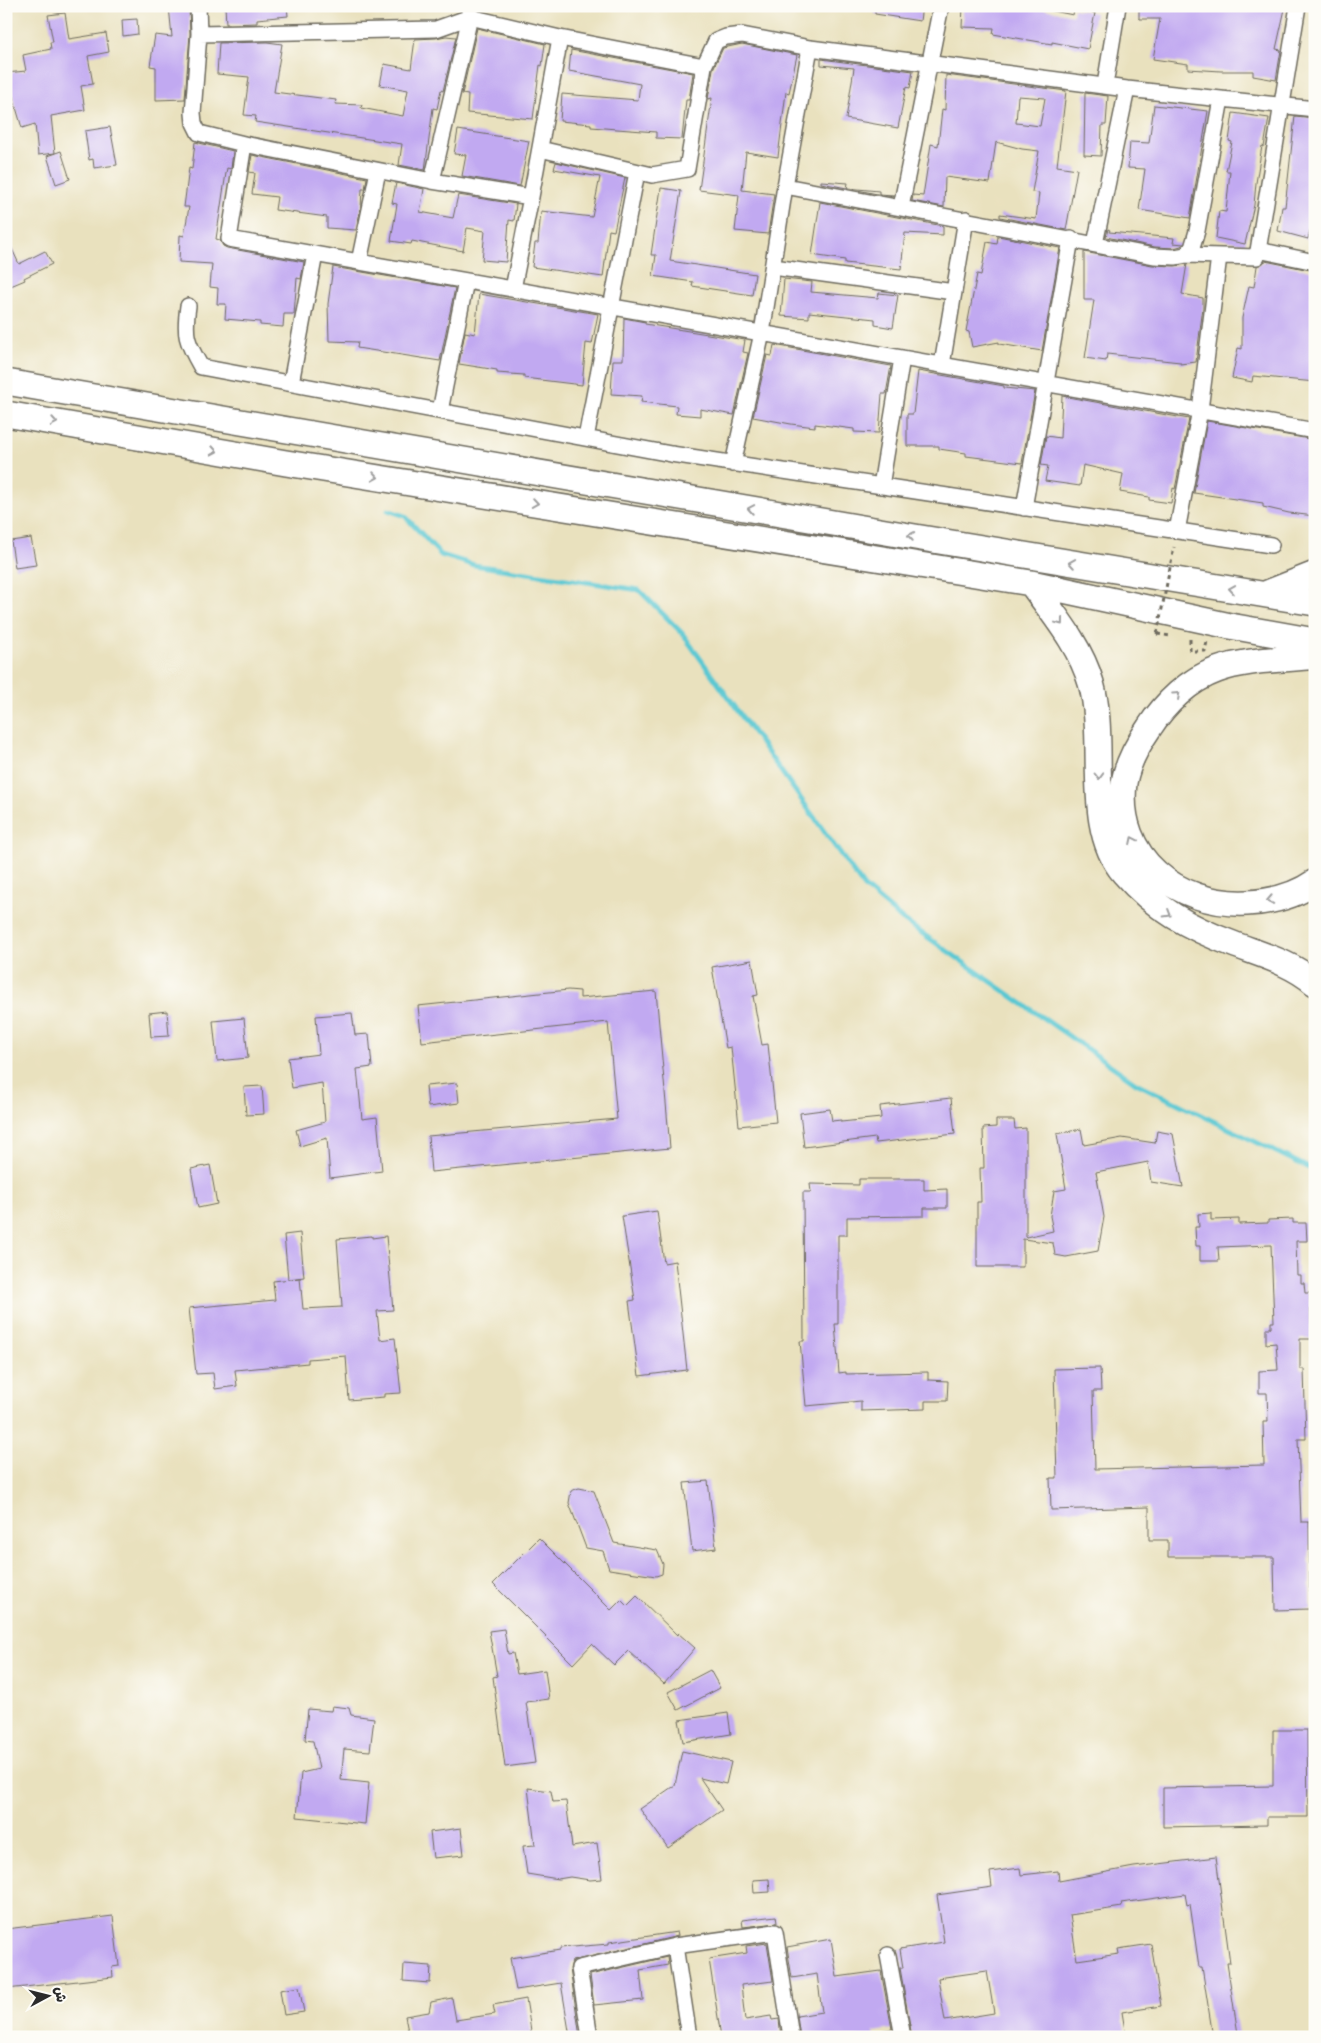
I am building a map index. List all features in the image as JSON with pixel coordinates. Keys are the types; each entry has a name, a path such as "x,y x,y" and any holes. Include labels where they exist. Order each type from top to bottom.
{"highway":[{"path":"7,382 896,534 1315,603"},
{"path":"6,414 286,463 1031,583 1230,626 1315,640"},
{"path":"1265,594 1315,574"},
{"path":"1031,583 1067,632 1083,660 1092,684 1098,717 1099,797 1102,823 1110,849 1122,871 1160,909 1182,922 1286,964 1315,983"},
{"path":"1315,656 1229,666 1207,674 1186,687 1171,700 1155,719 1136,748 1124,781 1123,808 1131,839 1150,868 1173,886 1199,898 1229,904 1257,902 1283,897 1315,882"}],"street":[{"path":"198,6 199,34 193,113 194,123 199,133 378,171 531,197"},
{"path":"901,207 940,6"},
{"path":"1105,86 1118,6"},
{"path":"785,186 1154,256 1257,257 1298,6"},
{"path":"199,34 436,29 469,11 560,38 704,66"},
{"path":"432,181 469,11"},
{"path":"540,150 652,175 687,169 704,66 716,41 726,37 742,35 810,48 930,62 1127,89 1315,109"},
{"path":"513,289 560,38"},
{"path":"733,464 762,333 785,186 810,48"},
{"path":"1095,244 1127,89"},
{"path":"1186,255 1192,248 1197,231 1221,99"},
{"path":"244,144 229,239 1315,431"},
{"path":"359,262 378,171"},
{"path":"586,438 637,172"},
{"path":"942,365 966,219"},
{"path":"1024,508 1071,240"},
{"path":"1258,250 1315,262"},
{"path":"291,383 315,254"},
{"path":"1176,531 1200,410 1218,256"},
{"path":"773,267 954,292"},
{"path":"440,411 466,281"},
{"path":"188,306 186,324 188,345 201,366 733,464 1271,545"},
{"path":"881,486 902,358"},
{"path":"590,2037 579,1968 675,1946 775,1932 791,2037"},
{"path":"675,1946 689,2037"},
{"path":"888,1955 904,2037"}],"path":[{"path":"1174,547 1157,634 1174,636"},
{"path":"1183,638 1191,639 1190,651"}],"building":[{"path":"169,6 189,6 190,34 185,99 156,100 156,67 150,66 155,35 172,37"},
{"path":"225,6 287,6 288,16 257,19 257,23 226,24"},
{"path":"875,6 922,6 920,21 875,14"},
{"path":"963,6 1029,6 1073,15 1074,9 1095,13 1088,49 993,34 994,28 962,27"},
{"path":"1139,6 1272,6 1285,9 1276,49 1281,50 1276,80 1253,76 1253,71 1188,69 1188,64 1153,59 1160,19 1139,19"},
{"path":"65,13 69,39 106,33 109,52 88,56 93,84 81,86 85,110 51,116 55,153 38,155 35,124 22,128 6,73 26,71 23,55 51,49 50,42 53,42 48,15"},
{"path":"137,19 138,34 123,36 122,20"},
{"path":"477,28 545,44 542,66 540,65 533,119 467,113 468,95 462,94"},
{"path":"456,37 443,91 441,90 437,109 433,108 425,170 399,165 402,144 255,122 256,116 244,115 249,77 217,74 219,43 267,42 282,44 274,92 336,100 335,104 362,105 361,108 403,116 408,90 380,85 384,64 411,69 415,39"},
{"path":"742,44 797,55 789,93 786,92 778,157 746,152 742,190 774,194 768,234 735,231 739,195 699,190 712,98 708,99 713,69 723,48"},
{"path":"571,50 693,73 689,100 686,100 682,139 656,138 656,132 591,127 591,124 560,121 562,94 638,100 640,84 569,71"},
{"path":"821,59 913,71 910,88 906,87 898,128 846,119 854,68 821,65"},
{"path":"946,75 1066,91 1057,166 1077,169 1066,230 1000,217 1000,214 1036,219 1039,193 1032,192 1039,151 1022,149 996,142 990,183 945,177 944,207 912,201 913,195 923,196 931,144 938,146 942,109 945,110","holes":["1018,96 1045,98 1040,126 1016,123"]},
{"path":"1085,93 1108,96 1106,125 1102,125 1101,156 1084,155"},
{"path":"1154,105 1208,111 1190,218 1139,210 1145,169 1128,168 1130,142 1149,143"},
{"path":"1233,113 1269,118 1264,147 1262,146 1254,205 1245,244 1216,238 1219,211 1226,212 1230,171 1226,171 1232,142 1229,141"},
{"path":"1295,116 1315,118 1315,212 1308,239 1278,231 1282,207 1285,207"},
{"path":"110,127 117,165 94,168 93,159 89,160 85,131"},
{"path":"458,130 529,141 520,186 462,176 466,155 454,154"},
{"path":"195,142 233,151 231,169 227,168 226,173 216,239 220,240 223,246 227,248 304,262 301,279 297,278 294,314 284,314 283,327 260,325 260,322 225,319 226,304 217,304 218,288 210,287 212,264 179,262 180,235 184,236 189,207 184,207 189,168 192,169"},
{"path":"61,151 70,179 56,184 47,156"},
{"path":"252,155 367,178 365,189 362,189 361,208 356,230 327,228 327,217 275,210 277,197 252,194 255,173 249,172"},
{"path":"556,162 625,178 614,231 609,230 603,277 532,267 535,243 538,243 541,211 592,217 600,177 554,169"},
{"path":"821,181 848,183 847,188 879,191 879,194 894,195 893,197 821,183"},
{"path":"396,183 424,189 420,212 453,218 458,195 516,204 514,221 509,220 506,262 482,260 485,231 467,228 463,251 412,241 411,244 391,241 397,204 392,203"},
{"path":"661,188 681,191 670,261 755,274 752,295 692,286 693,282 653,276 656,255 651,255"},
{"path":"820,202 943,226 943,235 905,233 901,269 845,263 845,260 812,255"},
{"path":"1108,229 1110,230 1109,232 1174,238 1173,243 1184,244 1174,248 1155,247 1106,237"},
{"path":"6,236 19,264 45,251 52,264 24,278 25,280 6,288"},
{"path":"998,236 1060,248 1042,351 999,344 999,342 972,347 969,332 966,331 977,274 981,275 987,242 997,244"},
{"path":"1084,252 1152,265 1175,266 1187,264 1182,294 1203,298 1196,362 1180,364 1180,362 1107,354 1106,361 1085,358 1094,300 1084,300"},
{"path":"1265,261 1315,271 1315,382 1253,376 1252,382 1232,378 1238,348 1242,349 1242,318 1249,286 1254,287 1257,266"},
{"path":"333,267 455,288 440,361 357,348 358,342 329,341 328,304"},
{"path":"784,279 812,282 811,292 878,298 879,293 898,295 893,328 875,325 875,319 809,312 809,318 781,316"},
{"path":"479,294 598,314 592,344 586,343 582,385 524,378 524,375 497,373 497,370 459,364 465,332 475,334"},
{"path":"624,318 645,322 645,324 745,340 743,352 748,353 734,415 700,409 700,416 676,414 677,406 641,402 642,396 611,394 613,360 623,360"},
{"path":"774,345 891,366 886,394 882,394 879,433 854,432 854,429 815,424 815,427 791,424 753,417 767,355 772,356"},
{"path":"918,371 1004,386 1004,388 1035,391 1022,463 966,456 966,453 939,449 939,446 907,446 907,414 913,414"},
{"path":"1062,396 1189,419 1171,503 1149,500 1149,497 1120,492 1123,474 1083,465 1080,486 1045,481 1048,466 1041,465 1046,436 1060,438"},
{"path":"1207,421 1315,440 1315,516 1263,507 1263,503 1194,493"},
{"path":"31,538 36,565 15,568 11,541"},
{"path":"752,960 758,995 753,996 762,1045 768,1044 776,1122 739,1126 731,1047 726,1048 712,967"},
{"path":"568,990 580,991 580,998 656,991 670,1148 431,1172 428,1136 617,1119 608,1022 422,1042 418,1006"},
{"path":"167,1011 169,1036 151,1037 149,1013"},
{"path":"352,1013 355,1035 369,1034 372,1067 357,1069 362,1119 377,1117 382,1171 330,1178 327,1138 300,1146 296,1130 325,1122 322,1083 292,1088 288,1058 319,1054 316,1016"},
{"path":"244,1018 248,1058 217,1061 213,1021"},
{"path":"457,1083 459,1103 428,1107 426,1086"},
{"path":"262,1086 264,1114 246,1115 244,1087"},
{"path":"951,1098 955,1134 876,1143 875,1138 804,1147 800,1113 830,1109 832,1121 841,1120 841,1122 881,1118 880,1106"},
{"path":"996,1120 1014,1120 1015,1129 1026,1128 1026,1237 1053,1231 1050,1216 1054,1191 1066,1189 1057,1134 1081,1129 1084,1145 1122,1138 1155,1143 1157,1131 1173,1134 1183,1187 1151,1182 1148,1162 1096,1172 1104,1217 1098,1251 1066,1257 1055,1255 1053,1243 1023,1239 1023,1267 977,1267 977,1202 981,1202 980,1168 984,1168 983,1128 996,1127"},
{"path":"210,1165 217,1204 198,1208 191,1169"},
{"path":"859,1179 924,1179 924,1190 947,1189 947,1208 924,1208 924,1216 847,1217 847,1235 838,1235 838,1324 835,1324 839,1373 928,1372 928,1380 948,1381 947,1401 925,1401 925,1409 861,1411 861,1401 806,1406 800,1341 804,1341 803,1192 811,1192 810,1184 859,1185"},
{"path":"657,1211 664,1263 675,1261 687,1370 639,1376 629,1301 635,1300 622,1216"},
{"path":"1211,1213 1211,1220 1239,1219 1239,1224 1268,1223 1268,1220 1293,1219 1293,1223 1306,1223 1307,1241 1296,1241 1297,1275 1301,1275 1301,1283 1304,1283 1305,1293 1310,1293 1312,1339 1300,1339 1300,1369 1304,1369 1306,1439 1298,1439 1301,1522 1309,1522 1310,1609 1275,1610 1274,1557 1168,1557 1168,1540 1149,1540 1149,1507 1051,1510 1050,1478 1057,1478 1054,1369 1100,1368 1101,1391 1093,1391 1095,1469 1264,1465 1263,1422 1268,1422 1267,1393 1259,1393 1259,1371 1278,1370 1276,1343 1266,1344 1266,1328 1271,1328 1271,1322 1274,1322 1271,1245 1218,1247 1219,1261 1200,1261 1200,1246 1196,1246 1195,1227 1199,1227 1198,1214"},
{"path":"300,1233 304,1277 288,1279 284,1235"},
{"path":"372,1236 372,1238 386,1236 393,1310 377,1311 380,1340 395,1338 401,1393 384,1394 384,1397 349,1400 346,1356 308,1359 308,1363 235,1370 237,1386 215,1389 213,1373 196,1374 189,1308 275,1300 273,1281 300,1278 303,1309 342,1307 337,1239"},
{"path":"708,1481 716,1548 692,1551 684,1483"},
{"path":"579,1488 594,1491 614,1543 657,1550 663,1564 662,1574 656,1576 609,1569 603,1551 586,1548 569,1503 571,1491"},
{"path":"539,1538 611,1610 621,1600 627,1606 637,1596 677,1635 678,1633 695,1648 664,1684 628,1651 614,1665 592,1644 573,1664 493,1584"},
{"path":"504,1629 508,1654 513,1653 517,1674 545,1670 549,1699 526,1702 535,1763 505,1767 493,1677 497,1676 489,1631"},
{"path":"710,1670 720,1688 678,1710 668,1692"},
{"path":"332,1706 349,1708 351,1715 374,1718 370,1751 344,1749 341,1780 369,1783 365,1824 297,1817 301,1773 319,1769 313,1741 305,1740 308,1709 331,1711"},
{"path":"728,1713 731,1734 683,1742 679,1720"},
{"path":"1273,1730 1307,1730 1308,1817 1267,1817 1267,1825 1163,1827 1163,1788 1273,1786"},
{"path":"682,1751 731,1762 726,1784 700,1778 722,1810 668,1848 640,1809 675,1785"},
{"path":"528,1788 551,1791 553,1802 566,1801 572,1847 597,1843 602,1879 590,1880 570,1877 558,1879 527,1874 523,1846 535,1845"},
{"path":"461,1828 464,1855 433,1858 430,1832"},
{"path":"1216,1857 1230,1963 1227,1963 1238,2034 1213,2037 1202,1967 1199,1967 1190,1904 1187,1905 1185,1894 1121,1903 1122,1907 1070,1915 1077,1960 1119,1954 1118,1949 1151,1944 1161,2006 1122,2012 1126,2037 912,2037 900,1968 903,1968 900,1949 944,1942 937,1895 992,1887 990,1872 1020,1868 1021,1875 1058,1871 1059,1881 1134,1867","holes":["987,1971 994,2013 945,2021 938,1978"]},
{"path":"769,1879 770,1892 754,1893 753,1880"},
{"path":"113,1916 119,1966 112,1967 113,1977 7,1989 6,1929"},
{"path":"776,1916 777,1923 743,1927 742,1920"},
{"path":"677,1932 678,1936 572,1961 570,1969 580,2037 570,2037 561,1983 516,1990 510,1958 560,1950 560,1948 609,1944 609,1942"},
{"path":"831,1939 837,1977 881,1971 892,2029 873,2032 874,2037 800,2037 797,2016 822,2012 817,1974 792,1978 787,1947"},
{"path":"767,1943 773,1981 741,1985 745,2020 771,2016 772,2020 779,2019 781,2037 721,2037 709,1959 747,1953 746,1946"},
{"path":"667,1957 668,1965 640,1970 643,2000 594,2005 590,1975"},
{"path":"404,1964 431,1966 430,1983 403,1981"},
{"path":"299,1987 304,2012 284,2015 280,1990"},
{"path":"452,1998 456,2020 495,2014 493,2005 526,1999 532,2037 409,2037 405,2016 429,2012 431,2002"}],"waterway":[{"path":"388,510 405,516 441,555 474,565 639,590 682,633 864,887 903,920 1136,1083 1315,1171"}]}
